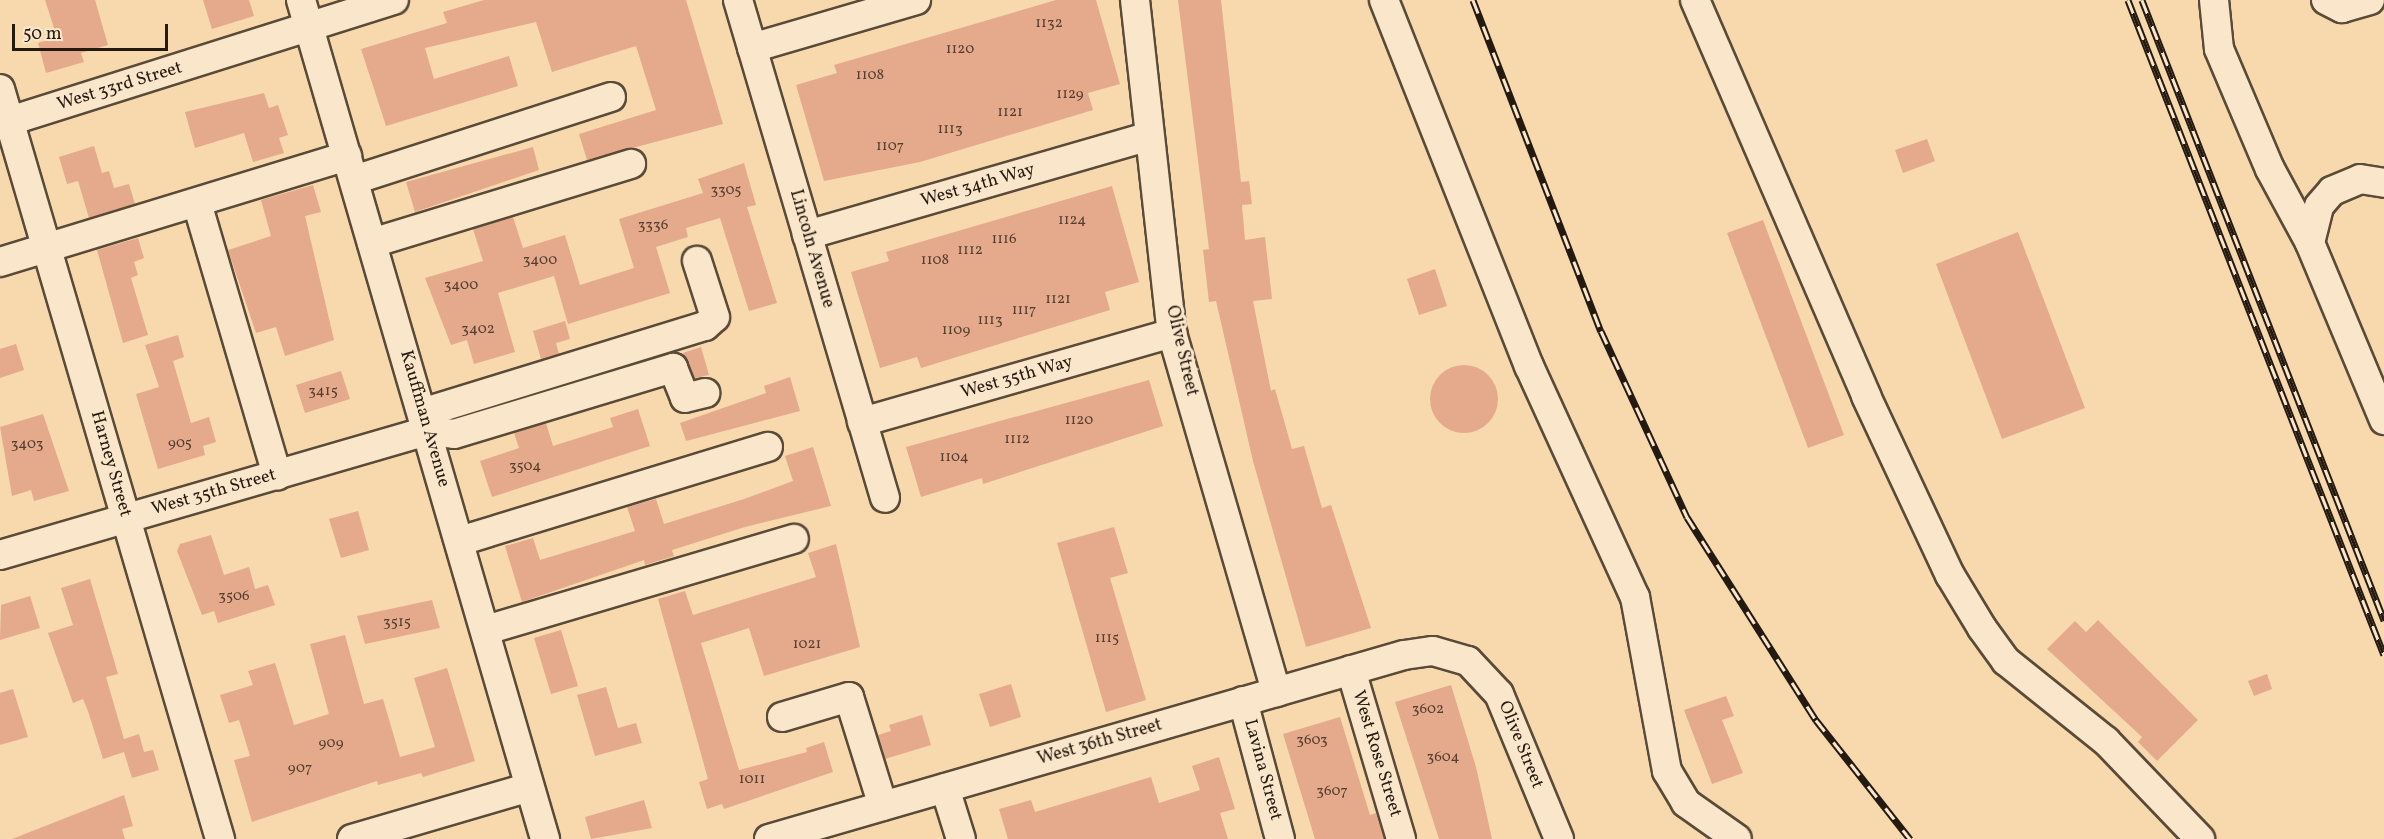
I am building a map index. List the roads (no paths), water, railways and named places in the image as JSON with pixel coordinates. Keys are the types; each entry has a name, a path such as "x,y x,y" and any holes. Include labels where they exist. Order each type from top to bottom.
{"street":[{"name":"Kauffman Avenue","path":"300,0 486,630 545,839"},
{"name":"West 33rd Street","path":"5,122 309,29 394,0"},
{"name":"Lincoln Avenue","path":"738,0 885,498"},
{"path":"752,48 916,0"},
{"name":"Olive Street","path":"1136,0 1172,333 1276,692"},
{"path":"1384,0 1529,366 1635,597 1667,771 1686,803 1737,839"},
{"path":"1695,0 1866,396 1950,575 2006,662 2106,741 2200,839"},
{"path":"2214,0 2218,49 2270,170 2310,243 2384,420"},
{"path":"2326,0 2342,8 2370,0"},
{"name":"Harney Street","path":"0,89 5,122 46,248 220,839"},
{"path":"0,262 197,202 350,168 611,97"},
{"name":"West 34th Way","path":"807,235 1149,136"},
{"path":"372,243 631,164"},
{"path":"2310,243 2319,206 2332,191 2360,180 2384,183"},
{"path":"197,202 276,475"},
{"name":"West 35th Street","path":"0,555 276,475 705,326 715,318 697,261"},
{"name":"West 35th Way","path":"862,422 1172,333"},
{"path":"425,422 454,434 674,368 685,398 705,393"},
{"path":"460,541 768,447"},
{"path":"486,630 794,539"},
{"name":"Olive Street","path":"1433,651 1468,661 1499,694 1559,839"},
{"name":"West 36th Street","path":"769,839 1351,670 1433,651"},
{"name":"West Rose Street","path":"1351,670 1401,839"},
{"path":"782,717 849,697 883,806"},
{"name":"Lavina Street","path":"1243,702 1280,839"},
{"path":"352,839 530,787"},
{"path":"945,788 961,839"}],"railway":[{"path":"1473,0 1601,331 1687,517 1816,720 1910,839"},
{"path":"2128,0 2384,655"},
{"path":"2142,0 2384,620"}]}
